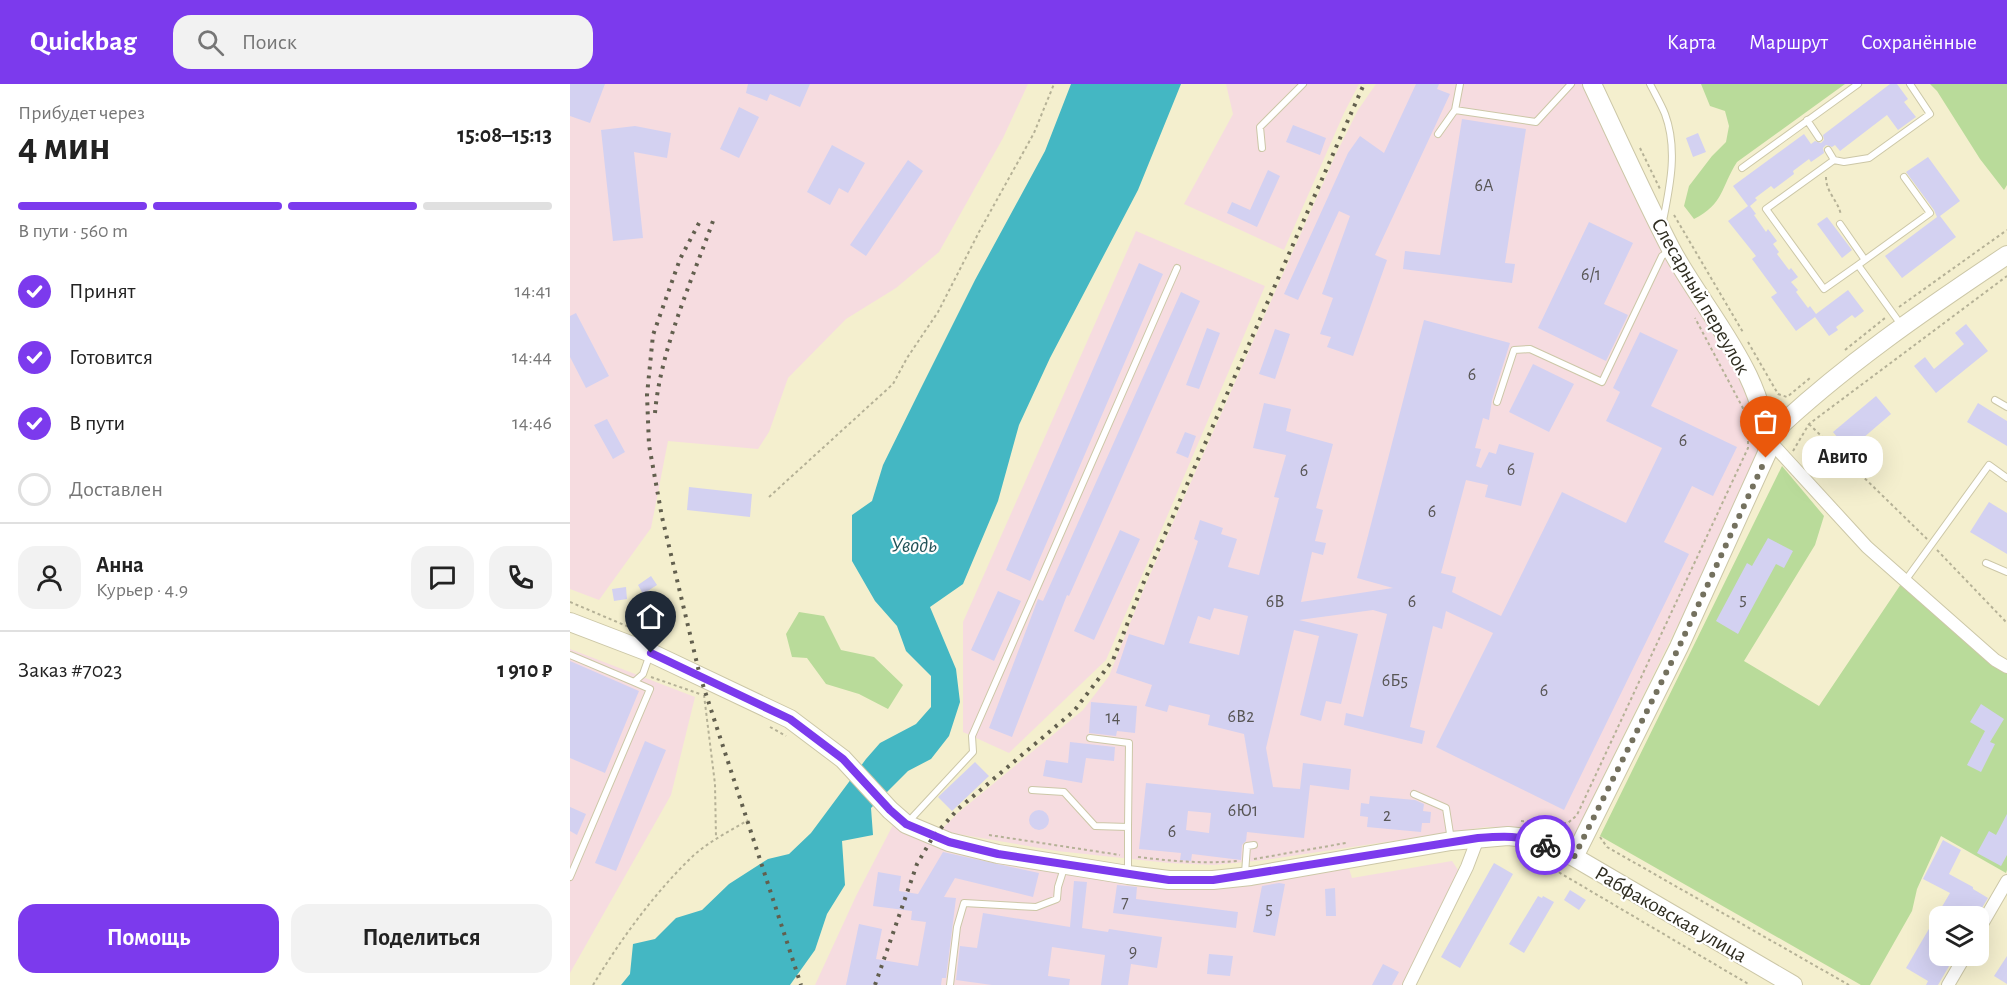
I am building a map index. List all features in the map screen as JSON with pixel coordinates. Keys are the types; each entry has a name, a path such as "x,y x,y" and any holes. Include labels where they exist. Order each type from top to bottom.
{"main road":[{"name":"Слесарный переулок","path":"1592,84 1672,250 1716,319 1748,378 1762,411 1767,438"},
{"path":"1574,857 1684,637 1766,458 1767,438 1897,320 2007,255"},
{"name":"Рабфаковская улица","path":"570,622 651,653 790,719 843,759 906,824 949,842 998,854 1128,875 1169,880 1213,880 1245,868 1478,838 1508,836 1527,838 1574,857 1792,985"}],"street":[{"name":"Слесарный переулок","path":"1767,438 1838,520 1905,582 1995,660 2007,667"},
{"path":"1409,985 1467,867 1478,838"},
{"path":"1989,912 2007,881"},
{"path":"1948,985 1959,966"}],"lane":[{"path":"1262,148 1260,127 1303,84"},
{"path":"1438,134 1455,110 1460,84"},
{"path":"1455,110 1536,123 1571,84"},
{"path":"1650,84 1665,115 1672,146 1672,177 1661,227"},
{"path":"1742,168 1858,84"},
{"path":"1904,177 1930,213 1824,289 1766,209 1834,160 1844,162 1869,158 1930,114 1910,84"},
{"path":"1807,120 1819,138"},
{"path":"1828,150 1834,160"},
{"path":"1840,224 1866,260"},
{"path":"1497,402 1514,350 1530,350 1602,382 1662,256 1672,250"},
{"path":"1858,265 1897,320"},
{"path":"906,824 973,752 972,736 1177,268"},
{"path":"1995,400 2007,407"},
{"path":"1905,582 1989,465 2007,478"},
{"path":"1986,563 2007,572"},
{"path":"634,682 643,674 651,653"},
{"path":"570,655 651,689 570,877"},
{"path":"1090,738 1129,743 1128,875"},
{"path":"1032,790 1064,792 1095,826 1128,827"},
{"path":"1414,794 1446,808 1452,841"},
{"path":"1245,868 1247,846 1254,845"},
{"path":"950,985 957,927 964,903 1036,907 1057,899 1058,887 1066,865"}],"path":[{"path":"769,496 893,384 907,358 938,312 1034,133 1054,84"},
{"path":"1637,144 1666,203 1778,394 1787,397 1814,375"},
{"path":"1826,187 1839,208 1840,224"},
{"path":"1841,354 1897,320 2007,231"},
{"path":"1787,462 1809,424 2007,276"},
{"path":"1518,821 1568,823 1577,815 1748,448 1745,412 1694,316"},
{"path":"1809,424 1932,544 2007,623"},
{"path":"643,674 705,696 715,784 716,839"},
{"path":"765,724 786,736"},
{"path":"593,985 663,888 695,854 748,820"},
{"path":"1599,833 1602,842 1607,847 1849,985"},
{"path":"982,834 1173,862 1214,863 1245,868 1348,843"},
{"path":"1532,856 1750,985"}],"shaded area":[{"path":"570,84 1028,84 1003,138 939,252 896,288 846,319 788,378 769,432 758,449 668,441 651,528 599,600 570,589"},
{"path":"1226,84 1359,84 1284,250 1184,204 1233,114"},
{"path":"1376,84 1584,84 1744,386 1753,419 1758,442 1758,462 1571,842 1525,827 1486,827 1265,860 1214,865 1169,863 1057,851 940,831 959,812 1083,710 1109,676 1145,586 1336,154 1358,110"},
{"path":"1136,231 1265,286 1106,660 1009,753 963,732 963,622"},
{"path":"570,649 695,697 671,795 570,973"},
{"path":"894,823 1174,882 1347,862 1352,878 1452,861 1460,873 1405,985 815,985 856,896"}],"green space":[{"path":"1701,84 1845,84 1737,162 1717,201 1694,219 1684,206 1689,186 1726,142 1729,126 1725,111 1710,106"},
{"path":"1930,84 2007,84 2007,185 2004,190 1980,159 1937,91"},
{"path":"1782,466 1824,516 1815,545 1744,661 1819,706 1901,584 2007,669 2006,873 1941,836 1917,889 1912,911 1870,985 1861,985 1600,836"},
{"path":"799,612 824,616 841,650 874,657 903,685 888,709 859,694 826,684 807,658 792,657 786,634"}],"water":[{"name":"Уводь","path":"1071,84 1181,84 1138,190 1050,358 1019,425 998,501 963,584 930,607 956,669 960,702 949,736 931,759 908,771 871,808 873,835 842,841 845,885 827,914 815,950 790,985 621,985 630,974 633,944 655,939 676,918 702,910 729,884 768,859 789,854 811,833 880,743 916,724 931,707 931,676 906,651 897,626 875,601 852,561 852,515 872,501 883,465 975,280 1045,151"}],"building":[{"path":"570,84 605,84 590,123 570,116"},
{"path":"748,84 810,84 800,107 770,94 767,101 746,93"},
{"path":"1416,84 1439,84 1437,89 1450,94 1375,255 1387,260 1353,356 1327,347 1331,337 1320,334 1333,298 1322,294 1350,216 1339,211 1298,300 1284,294 1348,153 1360,136 1384,153"},
{"path":"1890,84 1897,84 1908,99 1904,102 1916,117 1898,130 1887,115 1840,151 1835,145 1832,147 1826,145 1823,148 1824,153 1811,162 1809,159 1774,189 1771,186 1755,198 1757,200 1750,206 1766,232 1768,229 1777,241 1773,244 1779,252 1777,254 1789,270 1791,268 1798,277 1791,282 1808,308 1810,306 1816,314 1848,290 1864,311 1855,318 1852,315 1836,327 1838,330 1829,336 1815,317 1796,331 1771,297 1777,293 1752,259 1756,256 1728,221 1748,206 1733,186 1804,134 1811,144 1815,141 1821,143 1824,140 1823,135"},
{"path":"739,107 759,117 739,158 720,149"},
{"path":"1462,119 1526,129 1505,263 1515,264 1512,283 1403,269 1405,251 1440,255"},
{"path":"1293,125 1326,138 1320,155 1286,142"},
{"path":"635,126 671,133 667,158 634,152 643,238 613,241 601,130"},
{"path":"1698,133 1706,152 1693,157 1686,138"},
{"path":"832,145 865,163 848,193 839,188 830,205 807,192"},
{"path":"1928,157 1960,201 1940,216 1956,237 1902,278 1885,256 1937,217 1906,172"},
{"path":"908,160 923,171 866,256 850,245"},
{"path":"1268,170 1280,176 1257,227 1227,213 1232,202 1250,210"},
{"path":"1827,217 1852,250 1842,258 1817,224"},
{"path":"1589,222 1633,243 1604,304 1628,315 1606,361 1538,328"},
{"path":"1139,263 1163,274 1030,581 1006,570"},
{"path":"1181,292 1200,301 1069,596 1067,595 1012,737 989,728 1038,599 1043,601"},
{"path":"576,313 609,376 586,388 570,357 570,316"},
{"path":"1424,320 1510,343 1492,400 1489,420 1483,418 1475,448 1481,449 1476,466 1481,468 1489,452 1496,454 1499,444 1534,453 1521,506 1485,497 1488,485 1466,480 1441,573 1456,577 1452,592 1501,616 1562,492 1626,523 1662,448 1606,421 1620,392 1613,388 1640,332 1678,350 1651,406 1737,447 1713,496 1692,486 1664,542 1689,554 1564,810 1436,747 1493,633 1446,611 1442,629 1433,626 1410,727 1425,731 1422,744 1344,725 1346,713 1363,717 1387,614 1373,610 1299,620 1358,634 1341,704 1326,701 1321,721 1300,715 1319,636 1294,630 1266,748 1273,787 1300,789 1303,763 1351,769 1349,790 1310,785 1304,838 1247,832 1246,841 1242,845 1241,860 1192,854 1191,861 1180,860 1181,853 1139,849 1146,783 1254,794 1244,734 1208,725 1210,715 1169,705 1167,712 1145,706 1152,685 1116,673 1129,634 1164,645 1198,541 1194,539 1200,520 1223,528 1221,534 1237,539 1228,567 1259,575 1279,498 1274,497 1286,455 1253,448 1264,403 1291,409 1286,431 1333,444 1316,508 1323,510 1315,541 1326,543 1323,555 1312,552 1301,602 1393,588 1357,578","holes":["1214,608 1248,616 1239,655 1189,643 1198,616 1210,620","1188,811 1211,813 1209,833 1186,830"]},
{"path":"1966,324 1988,351 1936,393 1914,366 1925,357 1934,369 1964,344 1955,333"},
{"path":"1207,328 1220,333 1199,389 1186,385"},
{"path":"1275,329 1290,334 1275,379 1259,374"},
{"path":"1533,364 1574,384 1549,432 1509,412"},
{"path":"1876,396 1891,414 1863,438 1874,451 1859,463 1833,432"},
{"path":"1978,403 2007,421 2007,446 1967,422"},
{"path":"607,419 625,452 613,459 594,425"},
{"path":"1185,432 1196,436 1188,458 1176,453"},
{"path":"689,487 752,494 750,517 687,510"},
{"path":"1989,502 2007,513 2007,554 1970,532"},
{"path":"1120,530 1140,539 1094,640 1074,631"},
{"path":"1768,538 1793,551 1784,568 1776,564 1738,634 1716,621 1747,563 1752,566"},
{"path":"651,576 657,585 643,594 638,585"},
{"path":"626,587 627,599 614,601 612,589"},
{"path":"998,591 1021,601 994,661 971,650"},
{"path":"570,661 639,691 605,773 570,758"},
{"path":"1091,702 1137,706 1135,733 1117,731 1116,736 1089,733"},
{"path":"1981,704 2004,719 1990,742 1995,744 1981,772 1967,765 1985,731 1970,722"},
{"path":"645,741 666,750 616,871 595,863"},
{"path":"1070,742 1115,747 1114,761 1086,758 1082,783 1043,776 1046,760 1068,763"},
{"path":"975,762 989,776 952,811 938,797"},
{"path":"1370,796 1415,800 1424,804 1423,811 1431,812 1430,823 1422,823 1421,832 1367,827 1368,817 1360,816 1361,803 1369,804"},
{"path":"570,807 586,814 577,835 570,831"},
{"path":"1039,810 1046,813 1049,820 1046,827 1039,830 1032,827 1029,820 1032,813"},
{"path":"2007,814 2007,855 2001,866 1977,853 1989,831 1996,835"},
{"path":"1943,840 1961,850 1949,874 1988,898 1983,906 1942,906 1950,893 1923,879"},
{"path":"943,852 1039,873 1033,897 955,878 944,897 956,898 946,978 942,978 941,985 846,985 859,924 882,929 876,959 918,966 926,922 911,920 912,911 873,906 878,872 901,876 899,891 918,894"},
{"path":"1494,863 1513,874 1460,968 1441,957"},
{"path":"1074,881 1087,882 1082,928 1108,932 1109,929 1162,937 1157,968 1131,964 1128,985 1101,985 1105,955 1052,947 1048,976 1070,979 1069,985 992,985 956,980 960,946 977,948 983,913 1070,927"},
{"path":"1285,884 1275,936 1253,932 1262,886"},
{"path":"1117,885 1137,887 1136,899 1238,912 1236,928 1113,913"},
{"path":"1335,888 1336,916 1326,916 1325,889"},
{"path":"1570,890 1586,900 1579,910 1564,900"},
{"path":"1538,896 1554,902 1524,953 1509,944"},
{"path":"1929,929 1929,966 1949,966 1938,985 1926,985 1928,981 1906,968"},
{"path":"1209,954 1233,956 1230,976 1207,974"},
{"path":"2007,956 2007,984 1994,976"},
{"path":"1383,964 1399,972 1392,985 1372,985"}],"railway":[{"path":"875,985 917,864 933,837 958,809 1074,711 1113,660 1143,584 1364,84"},
{"path":"655,413 658,389 670,341 713,221"},
{"path":"699,223 680,259 653,335 647,395 649,445 662,517 700,676 801,985"}],"way so far":[{"path":"1545,845 1574,857 1679,647 1766,458"}],"place":[{"name":"Авито","path":"1766,458"}],"route":[{"path":"651,653 790,719 843,759 906,824 933,837 998,854 1169,880 1213,880 1264,874 1478,838 1508,836 1527,838 1545,845"}]}
